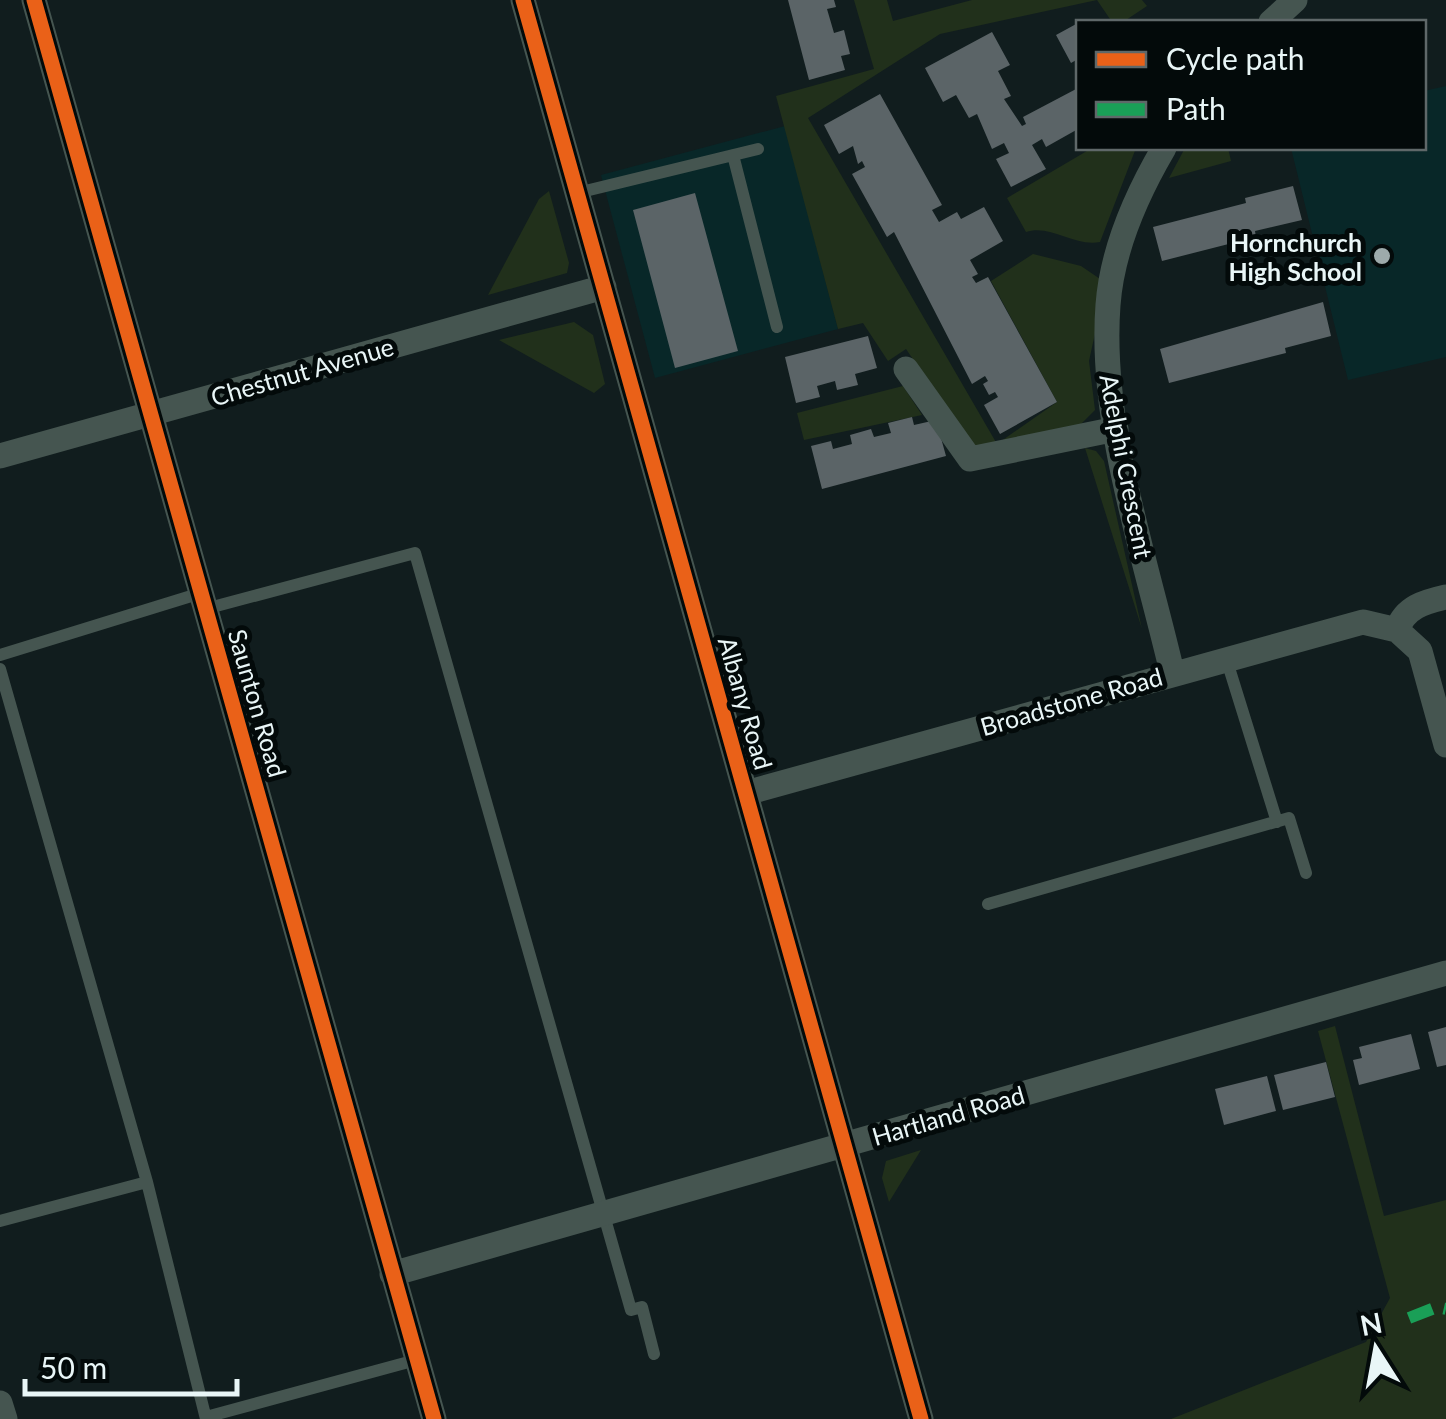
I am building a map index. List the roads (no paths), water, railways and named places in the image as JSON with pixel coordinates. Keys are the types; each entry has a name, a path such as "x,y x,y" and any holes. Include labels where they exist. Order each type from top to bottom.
{"street":[{"name":"Saunton Road","path":"34,0 434,1419"},
{"name":"Albany Road","path":"523,0 922,1419"},
{"path":"1272,20 1296,0"},
{"name":"Adelphi Crescent","path":"1163,150 1146,179 1122,240 1108,301 1106,369 1172,672"},
{"name":"Chestnut Avenue","path":"0,456 604,288"},
{"path":"906,370 970,459 1116,429"},
{"path":"1446,597 1421,603 1402,617 1397,630 1420,651 1446,745"},
{"name":"Broadstone Road","path":"746,793 1363,622 1397,630"},
{"name":"Hartland Road","path":"392,1274 1446,973"},
{"path":"0,1403 4,1419"}],"lane":[{"path":"577,193 758,148"},
{"path":"734,155 777,327"},
{"path":"0,656 203,601 416,553 631,1310 642,1307 654,1354"},
{"path":"1226,658 1278,822"},
{"path":"0,669 146,1182 206,1418 416,1360"},
{"path":"988,904 1290,818 1306,873"},
{"path":"0,1221 146,1182"}],"place":[{"name":"Hornchurch High School","path":"1382,256"}]}
